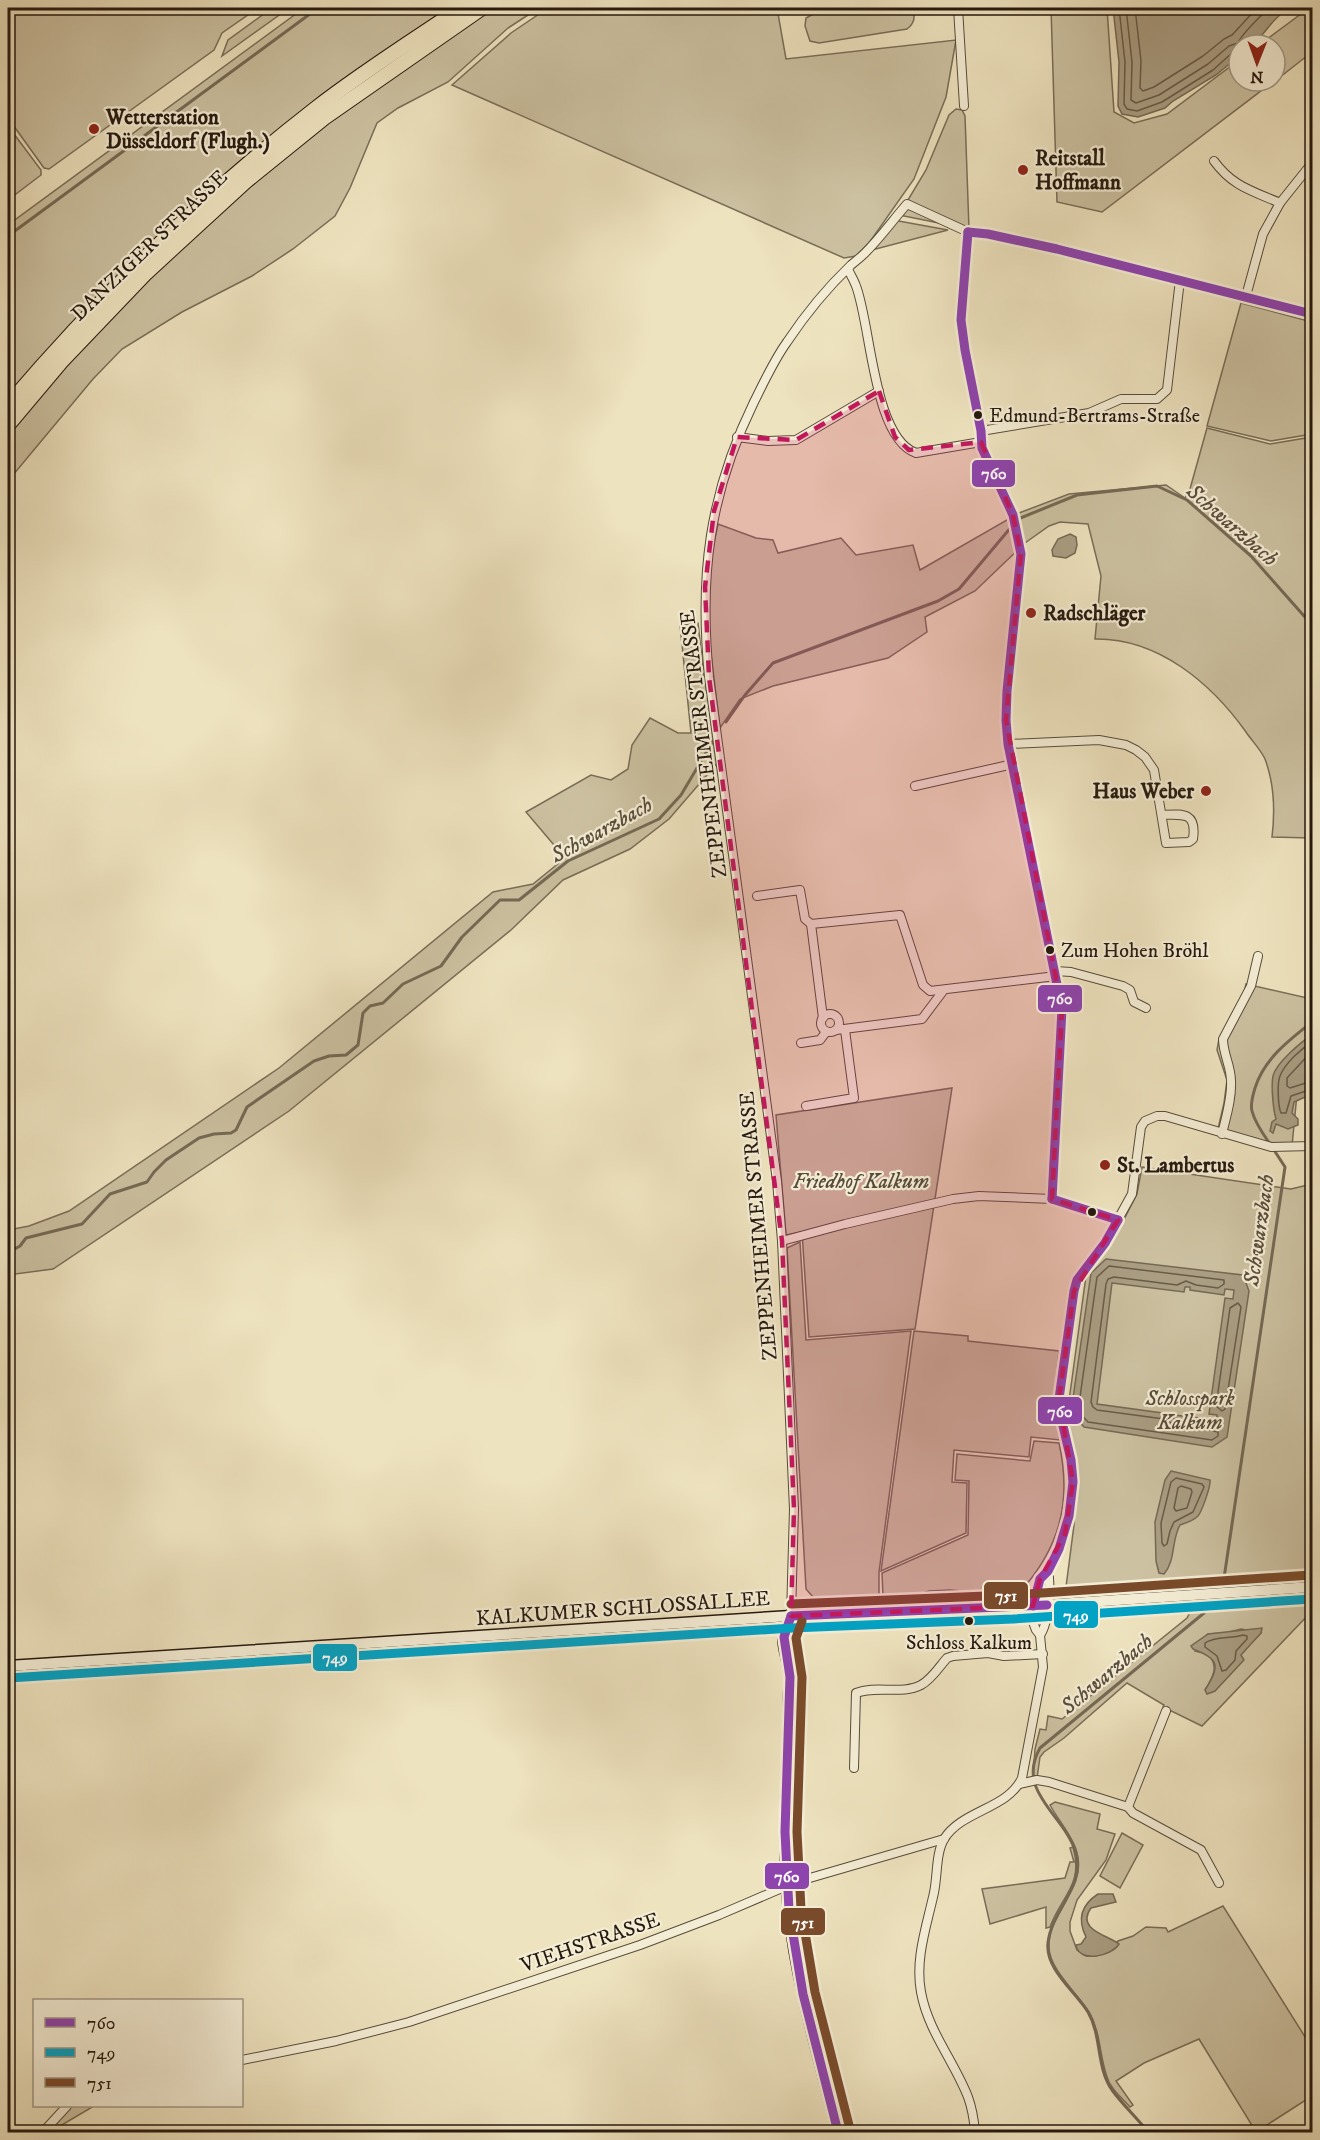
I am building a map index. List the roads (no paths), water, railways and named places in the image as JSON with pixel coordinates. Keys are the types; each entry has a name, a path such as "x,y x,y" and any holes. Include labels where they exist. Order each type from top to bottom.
{"highway":[{"name":"DANZIGER STRASSE","path":"8,405 52,354 122,281 247,166 318,107 461,8"},
{"name":"DANZIGER STRASSE","path":"8,426 61,362 137,282 245,182 324,118 482,8"}],"main road":[{"name":"KALKUMER SCHLOSSALLEE","path":"8,1666 791,1617 1033,1606 1312,1587"},
{"path":"791,1617 783,1629 789,1670 787,1885 791,1931 799,1977 838,2133"}],"street":[{"path":"958,8 964,105"},
{"path":"1214,161 1225,176 1234,182 1280,203"},
{"path":"1246,296 1263,234 1280,203 1312,164"},
{"name":"ZEPPENHEIMER STRASSE","path":"791,1617 794,1509 782,1241 770,1120 706,644 705,587 714,511 737,436 786,343 848,269 865,254 907,204 968,232 1057,249 1312,314"},
{"path":"968,232 961,320 965,350 981,431 981,442 994,478 1013,515 1021,554 1007,691 1008,744 1062,1009 1052,1199"},
{"path":"848,269 857,286 879,392 895,437 909,450 916,453 981,442"},
{"path":"981,431 1089,413 1121,399 1153,400 1163,396 1167,390 1180,280"},
{"path":"737,436 768,441 796,440 879,392"},
{"path":"1008,744 1099,740 1126,745 1145,757 1154,770 1166,843 1189,842 1193,839 1193,825 1188,817 1183,814 1162,815"},
{"path":"915,786 1013,764"},
{"path":"757,896 800,890 805,919 811,924 823,1018 821,1025 826,1032"},
{"path":"811,924 900,915 923,985 930,991 1071,972 1123,986 1130,990 1134,1002 1146,1008"},
{"path":"1222,1134 1232,1083 1223,1040 1251,986 1258,956"},
{"path":"801,1043 820,1040 826,1032 922,1018 943,991"},
{"path":"806,1106 855,1098 838,1017 831,1014 823,1018"},
{"path":"1040,1635 1035,1630 1033,1622 1033,1606 1040,1579 1047,1571 1065,1534 1073,1482 1059,1399 1074,1291 1077,1280 1105,1243 1132,1194 1141,1127 1145,1120 1165,1116 1271,1148 1312,1146"},
{"path":"782,1241 953,1199 979,1196 1052,1199 1118,1220"},
{"path":"975,2133 969,2098 933,2031 927,2014 919,1975 920,1954 936,1886 940,1847 944,1839 958,1823 1011,1793 1022,1778 1040,1682 1043,1654 1040,1635 1045,1622 1050,1579 1047,1571"},
{"path":"854,1768 856,1693 866,1689 891,1690 922,1685 947,1658 953,1656 988,1653 1004,1656 1043,1654"},
{"path":"1128,1807 1166,1711"},
{"path":"1019,1784 1034,1781 1092,1794 1128,1807 1133,1813 1201,1850 1219,1883"},
{"name":"VIEHSTRASSE","path":"243,2060 409,2022 640,1945 719,1916 787,1885 944,1839"},
{"path":"43,2133 66,2107"}],"water":[{"path":"1113,8 1297,8 1282,14 1264,33 1227,33 1227,66 1165,108 1138,117 1122,114 1118,106 1119,62"},
{"path":"1070,534 1076,537 1075,553 1066,558 1053,556 1052,550 1058,539"},
{"path":"1312,1035 1310,1074 1312,1075 1312,1094 1294,1102 1292,1113 1298,1119 1298,1125 1288,1129 1276,1124 1273,1133 1270,1131 1272,1122 1276,1119 1273,1076 1284,1059"},
{"path":"1106,1259 1243,1275 1249,1291 1227,1437 1212,1447 1084,1427 1071,1412 1091,1273","holes":["1112,1283 1184,1292 1185,1287 1190,1287 1190,1290 1224,1295 1225,1289 1234,1290 1233,1299 1225,1298 1209,1414 1217,1415 1216,1425 1207,1424 1207,1419 1175,1415 1174,1418 1170,1414 1097,1404"]},
{"path":"1171,1471 1210,1480 1210,1483 1198,1516 1180,1525 1170,1563 1164,1574 1159,1573 1156,1561 1155,1522 1165,1480"},
{"path":"1262,1628 1261,1633 1241,1655 1244,1660 1215,1691 1207,1694 1205,1690 1213,1675 1215,1664 1208,1656 1191,1646 1208,1634"},
{"path":"1098,1894 1113,1894 1116,1902 1091,1908 1087,1922 1090,1927 1119,1944 1103,1955 1083,1955 1078,1951 1076,1945 1081,1944 1086,1937 1081,1918 1082,1913 1092,1898"}],"waterway":[{"path":"8,236 318,8"},
{"name":"Schwarzbach","path":"726,722 745,695 773,663 938,601 959,589 1018,519 1077,495 1157,486 1187,500 1251,556 1312,625"},
{"name":"Schwarzbach","path":"8,1249 11,1251 20,1246 26,1238 82,1224 110,1194 147,1182 166,1160 199,1138 231,1133 236,1130 247,1107 314,1061 329,1056 346,1055 358,1045 363,1013 370,1006 383,1003 403,984 441,966 462,937 500,900 519,900 568,861 659,819 681,795 713,741"},
{"name":"Schwarzbach","path":"1270,1144 1257,1124 1252,1111 1255,1088 1271,1059 1286,1043 1312,1022"},
{"name":"Schwarzbach","path":"1220,1590 1223,1585 1285,1167 1274,1150"},
{"name":"Schwarzbach","path":"1148,2132 1112,2090 1103,2071 1095,2031 1088,2012 1056,1971 1048,1953 1050,1931 1072,1888 1078,1865 1070,1839 1038,1791 1034,1778 1034,1764 1040,1748 1204,1613 1214,1603 1217,1596"}],"place":[{"name":"Wetterstation Düsseldorf (Flugh.)","path":"94,129"},
{"name":"Reitstall Hoffmann","path":"1023,170"},
{"name":"Edmund-Bertrams-Straße","path":"978,415"},
{"name":"Radschläger","path":"1031,613"},
{"name":"Haus Weber","path":"1206,791"},
{"name":"Zum Hohen Bröhl","path":"1050,950"},
{"name":"St. Lambertus","path":"1105,1165"},
{"name":"Schloss Kalkum","path":"969,1621"}],"park label":[{"name":"Friedhof Kalkum","path":"861,1181"},
{"name":"Schlosspark Kalkum","path":"1190,1410"}]}
